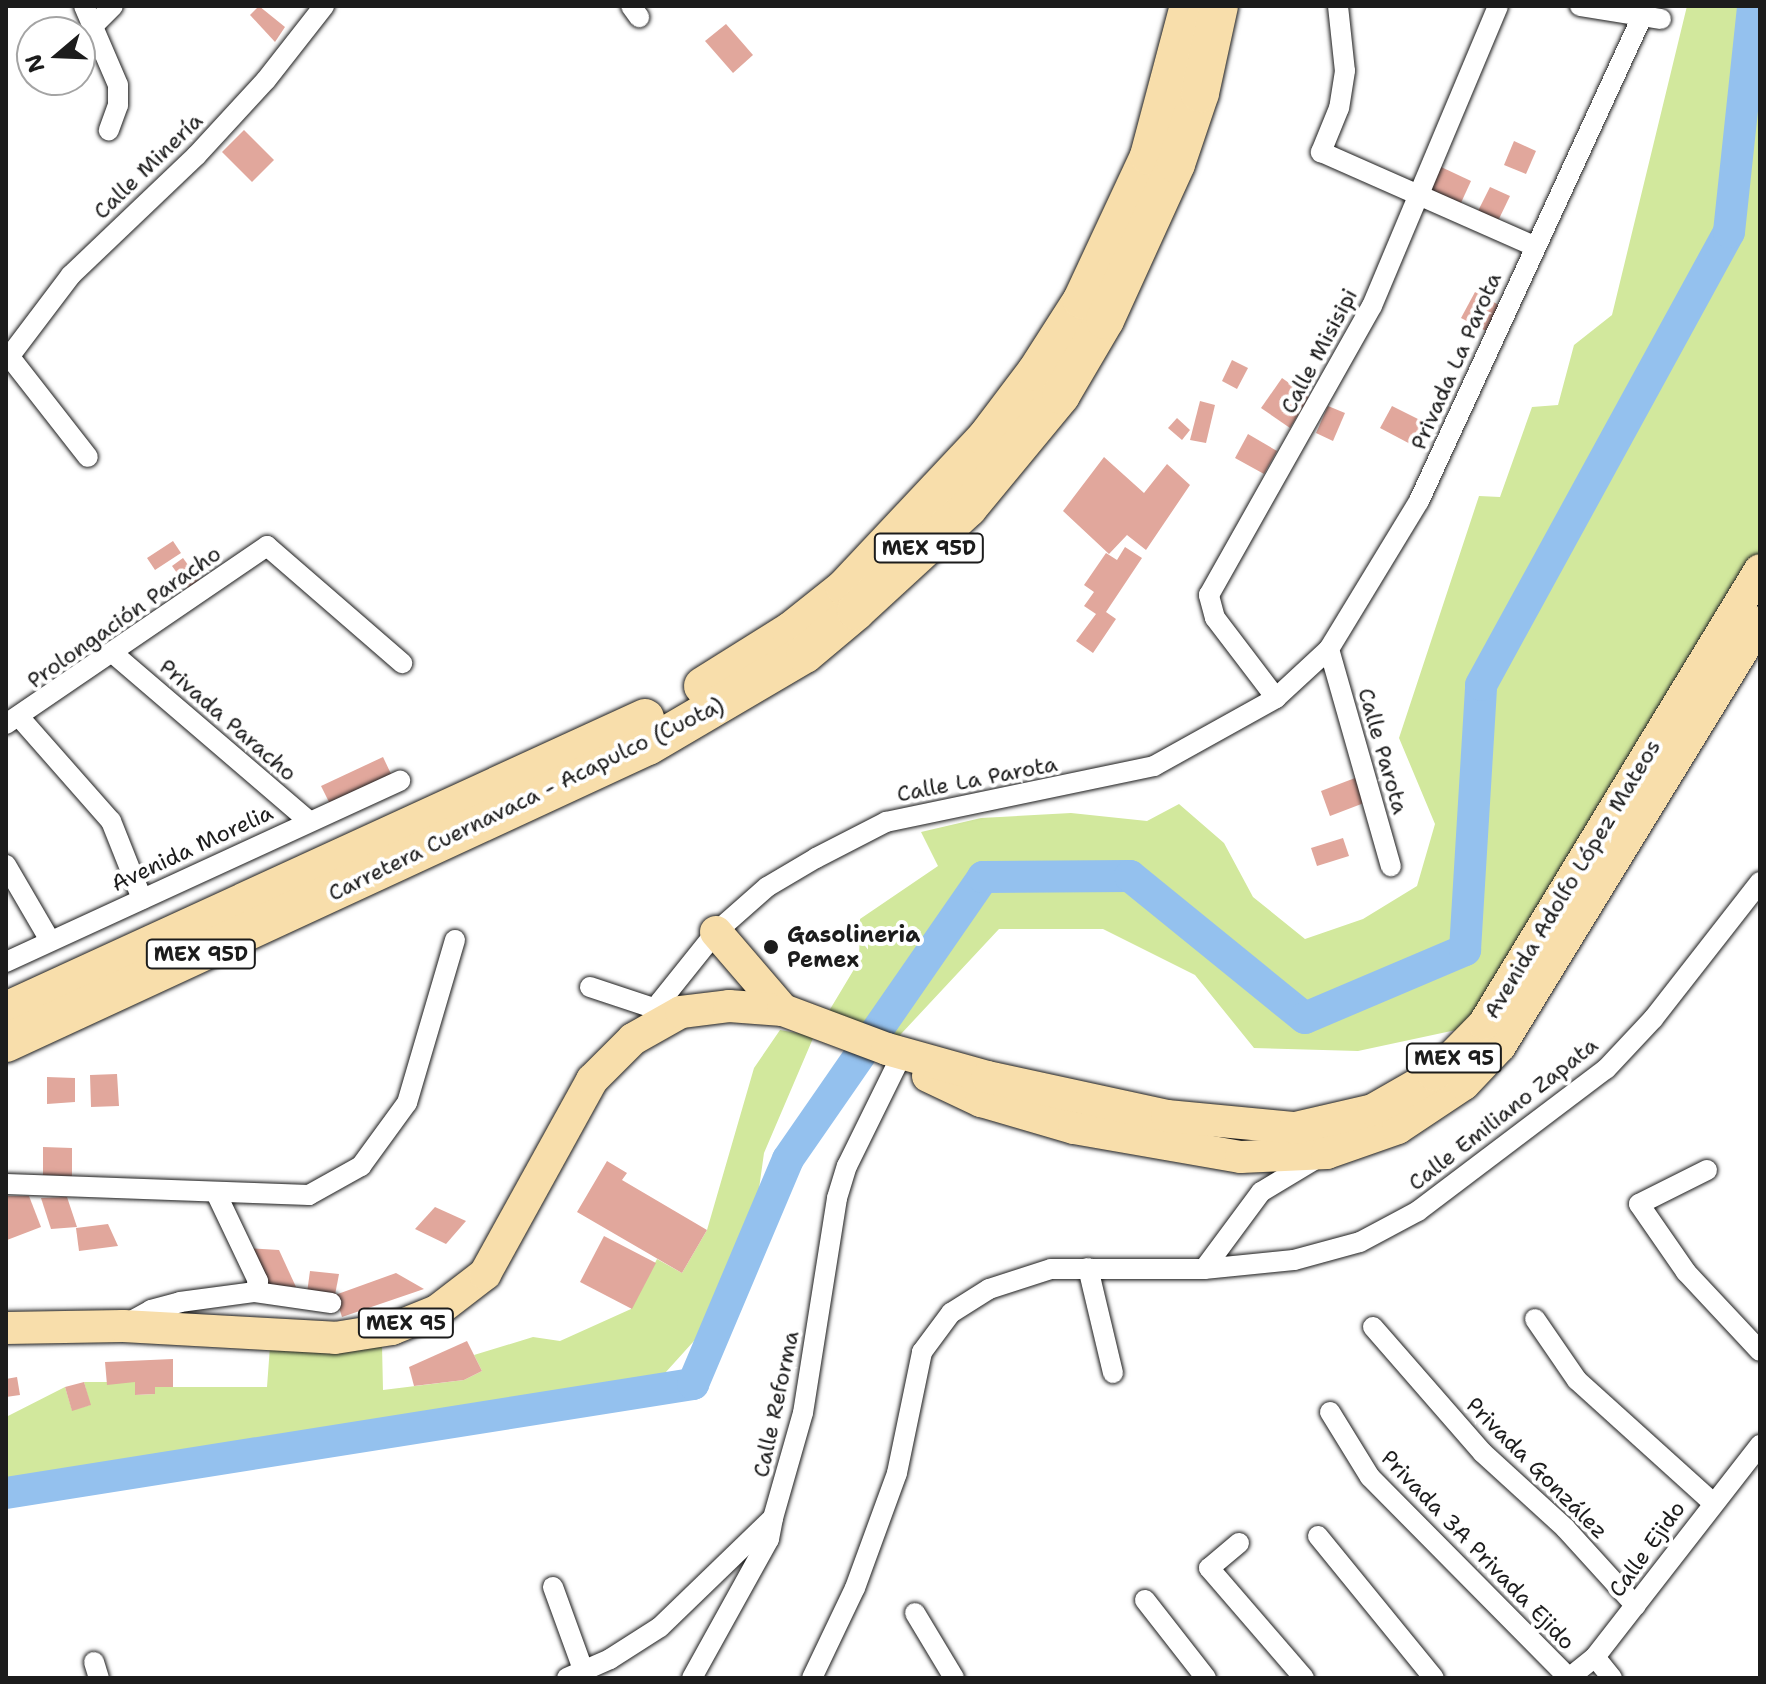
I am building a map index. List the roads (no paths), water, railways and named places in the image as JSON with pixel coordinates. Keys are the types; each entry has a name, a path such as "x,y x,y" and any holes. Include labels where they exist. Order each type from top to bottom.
{"highway":[{"name":"Carretera Cuernavaca - Acapulco (Cuota)","path":"6,1011 634,724 791,631 845,588 986,438 1082,300 1149,156 1189,6"},
{"name":"Carretera Cuernavaca - Acapulco (Cuota)","path":"6,1043 648,746 805,654 856,611 968,508 1061,395 1105,320 1176,164 1200,93 1219,6"}],"main road":[{"name":"Avenida Adolfo López Mateos","path":"891,1051 1080,1101 1269,1129 1347,1119 1405,1095 1453,1059 1484,1024 1760,570"},
{"name":"Avenida Adolfo López Mateos","path":"891,1051 981,1101 1101,1134 1241,1157 1327,1153 1375,1139 1422,1116 1464,1084 1500,1046 1760,622"},
{"path":"716,932 783,1010"},
{"name":"MEX 95","path":"6,1328 123,1326 335,1338 392,1329 437,1311 485,1274 592,1080 658,1017 729,1006 783,1010 891,1051"}],"street":[{"path":"96,23 113,6"},
{"name":"Calle Minería","path":"8,359 71,275 196,156 266,80 324,6"},
{"path":"1338,6 1345,71 1339,108 1321,152 1534,246"},
{"name":"Calle Misisipi","path":"1276,698 1215,618 1209,595 1372,306 1498,6"},
{"name":"Privada La Parota","path":"1276,698 1329,649 1419,501 1534,246 1651,19 1580,6"},
{"path":"96,33 118,85 118,105 109,130"},
{"path":"8,359 88,457"},
{"name":"Prolongación Paracho","path":"13,722 115,655 267,546 402,663"},
{"name":"Calle Parota","path":"1329,649 1391,866"},
{"name":"Privada Paracho","path":"115,655 309,821"},
{"name":"Calle La Parota","path":"658,1017 660,1002 716,932 767,887 886,822 1127,775 1154,766 1276,698"},
{"path":"13,722 111,821 142,899"},
{"name":"Avenida Morelia","path":"6,962 49,939 400,781"},
{"path":"6,865 49,939"},
{"name":"Calle Emiliano Zapata","path":"812,1678 855,1588 897,1473 922,1352 951,1313 989,1289 1051,1269 1204,1269 1294,1260 1360,1242 1418,1211 1606,1069 1653,1019 1760,882"},
{"path":"6,1184 309,1195 361,1166 407,1103 455,940"},
{"path":"590,987 658,1017"},
{"name":"Calle Reforma","path":"692,1678 769,1539 803,1413 837,1198 891,1051"},
{"path":"1204,1269 1261,1192 1327,1153"},
{"path":"1707,1170 1639,1204 1686,1272 1760,1351"},
{"path":"216,1193 258,1281 255,1292"},
{"path":"1088,1268 1113,1373"},
{"path":"123,1326 151,1310 180,1302 255,1292 331,1303"},
{"path":"1535,1319 1577,1380 1712,1502"},
{"name":"Privada González","path":"1373,1327 1483,1453 1565,1528 1636,1606"},
{"name":"Privada 3A Privada Ejido","path":"1330,1412 1370,1477 1569,1678"},
{"name":"Calle Ejido","path":"1569,1678 1595,1657 1712,1502 1760,1445"},
{"path":"553,1587 575,1675 660,1627 773,1518"},
{"path":"1318,1536 1434,1678"},
{"path":"1239,1543 1209,1568 1304,1678"},
{"path":"1145,1600 1206,1678"},
{"path":"915,1613 954,1678"},
{"path":"1595,1657 1612,1678"}],"waterway":[{"path":"6,1493 693,1384 788,1159 983,877 1130,876 1305,1018 1465,950 1481,685 1729,232 1753,6"}],"place":[{"name":"Gasolineria Pemex","path":"771,947"}]}
